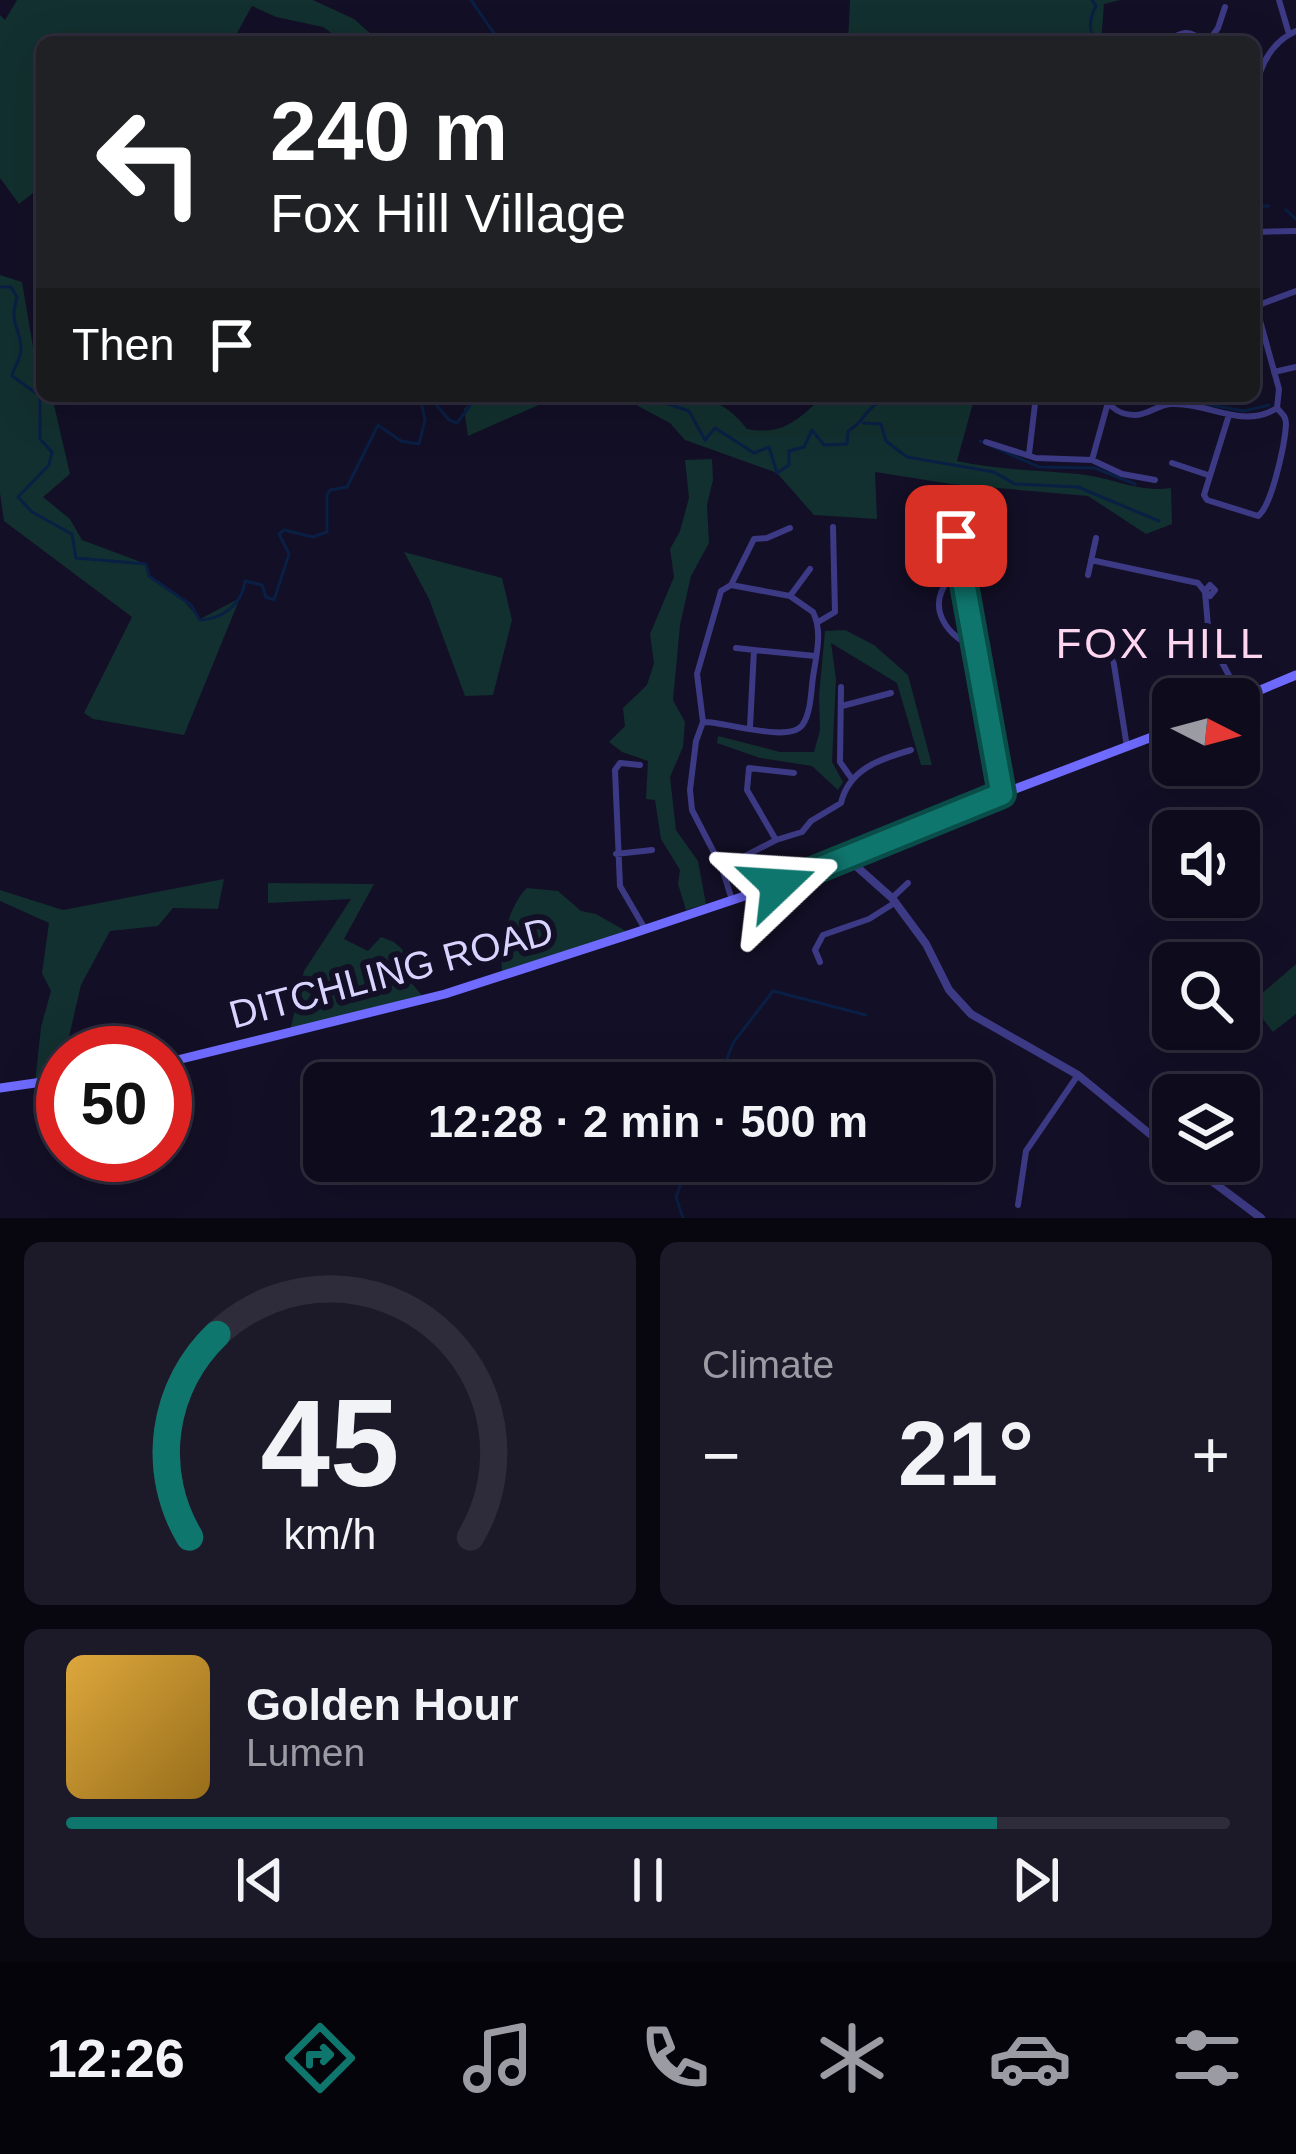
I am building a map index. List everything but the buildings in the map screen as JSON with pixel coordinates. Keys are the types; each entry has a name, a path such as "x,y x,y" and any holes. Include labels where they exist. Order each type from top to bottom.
{"main road":[{"path":"1260,690 1296,675"},
{"path":"645,929 848,860 1152,737"},
{"name":"DITCHLING ROAD","path":"192,1056 445,994 645,929"},
{"path":"0,1088 36,1083"}],"street":[{"path":"1260,70 1271,50 1293,32 1279,0"},
{"path":"1211,36 1225,7"},
{"path":"1260,232 1296,230"},
{"path":"1260,301 1296,291"},
{"path":"1229,415 1203,489 1207,500 1262,514 1275,483 1286,424 1277,408 1280,389 1260,320"},
{"path":"1274,372 1296,368"},
{"path":"1029,454 1035,402"},
{"path":"1092,460 1106,402"},
{"path":"1110,402 1133,415 1177,403 1250,417 1277,408"},
{"path":"986,442 1055,460 1092,460 1122,474 1155,480"},
{"path":"1172,463 1208,475"},
{"path":"818,622 835,612 833,526"},
{"path":"731,585 754,538 790,528"},
{"path":"1088,575 1096,538"},
{"path":"957,552 1002,794"},
{"path":"1091,560 1198,583 1208,594 1209,638 1229,678"},
{"path":"790,596 810,569"},
{"path":"962,570 948,579 940,613 944,627 959,642 977,648"},
{"path":"703,722 782,736 795,733 803,724 818,622 803,602 731,585 721,591 697,674 703,722 696,741 692,810 722,868 732,900"},
{"path":"736,648 815,656"},
{"path":"750,727 754,650"},
{"path":"1112,652 1126,747"},
{"path":"842,687 840,762 852,779"},
{"path":"842,706 891,693"},
{"path":"722,868 802,832 841,803 844,788 876,760 911,750"},
{"path":"640,765 620,764 615,770 616,854 620,886 645,929"},
{"path":"776,840 747,790 749,768 794,773"},
{"path":"616,854 652,850"},
{"path":"848,860 894,900 960,1004 1078,1075 1152,1136"},
{"path":"807,957 818,958 817,942 823,935 869,919 908,883"},
{"path":"1018,1205 1026,1151 1078,1075"},
{"path":"1213,1182 1262,1218"}],"green space":[{"path":"17,0 313,0 354,19 373,36 336,36 323,27 276,17 252,6 235,36 36,36 36,191 19,204 0,178 0,15 5,20"},
{"path":"850,0 1120,0 1104,4 1101,36 848,36"},
{"path":"0,275 22,282 36,359 36,402 53,402 70,474 43,497 70,519 82,540 146,564 149,576 182,599 200,619 240,598 184,735 93,719 84,713 132,617 4,521"},
{"path":"471,402 545,402 468,436 464,409"},
{"path":"636,402 713,402 747,429 760,431 790,424 817,402 973,402 957,461 1171,488 1172,524 1146,534 1088,496 875,472 877,519 814,515 777,473 685,440 670,423"},
{"path":"712,459 709,543 691,576 680,625 673,700 685,722 683,747 670,777 676,830 698,861 706,904 686,910 678,884 680,870 661,839 655,800 646,799 648,761 609,742 625,726 623,708 647,685 654,663 650,634 674,577 670,549 689,498 685,460"},
{"path":"404,552 502,578 512,620 493,695 465,696 429,599"},
{"path":"845,630 874,645 908,675 932,765 921,765 897,683 831,643 836,679 832,762 843,782 838,790 812,766 760,758 717,743 718,736 780,752 814,752 820,730 825,631"},
{"path":"224,879 218,909 173,908 158,926 110,931 81,985 72,1026 41,1026 51,991 42,973 49,923 0,901 0,890 63,910"},
{"path":"268,883 374,884 344,939 368,951 381,937 394,942 403,950 398,967 425,999 289,1035 304,971 351,899 268,903"},
{"path":"527,888 558,891 581,911 631,934 503,975 506,928"},
{"path":"1296,964 1296,1014 1273,1032 1260,1015 1260,995"}],"waterway":[{"path":"471,0 496,36"},
{"path":"1092,0 1096,6 1092,36"},
{"path":"1260,207 1269,206"},
{"path":"1286,210 1296,219"},
{"path":"0,287 11,287 17,297 14,319 21,351 12,376 36,393"},
{"path":"40,402 40,439 52,452 49,465 18,497 32,512 72,534 76,558 146,564 149,576 191,605 200,620 230,609 245,581 262,585 266,597 274,600 289,554 279,534 284,530 313,537 327,532 327,495 347,487 378,425 401,441 419,444 425,420 421,402"},
{"path":"434,402 457,423 473,402"},
{"path":"662,402 689,411 705,440 715,428 754,453 769,447 777,473 789,465 789,451 804,447 812,430 824,445 847,444 848,431 876,404 861,402"},
{"path":"1195,402 1244,411 1269,405"},
{"path":"863,423 881,424 886,441 907,457 994,472 1015,484 1078,487 1159,521"},
{"path":"980,441 1039,467 1095,468 1135,484"},
{"path":"726,1062 733,1043 773,991 866,1015"},
{"path":"681,1182 676,1197 683,1218"}],"district":[{"name":"FOX HILL","path":"1161,643"}],"route":[{"path":"778,885 1002,794 962,573 957,552 949,546 950,538 956,536"}]}
